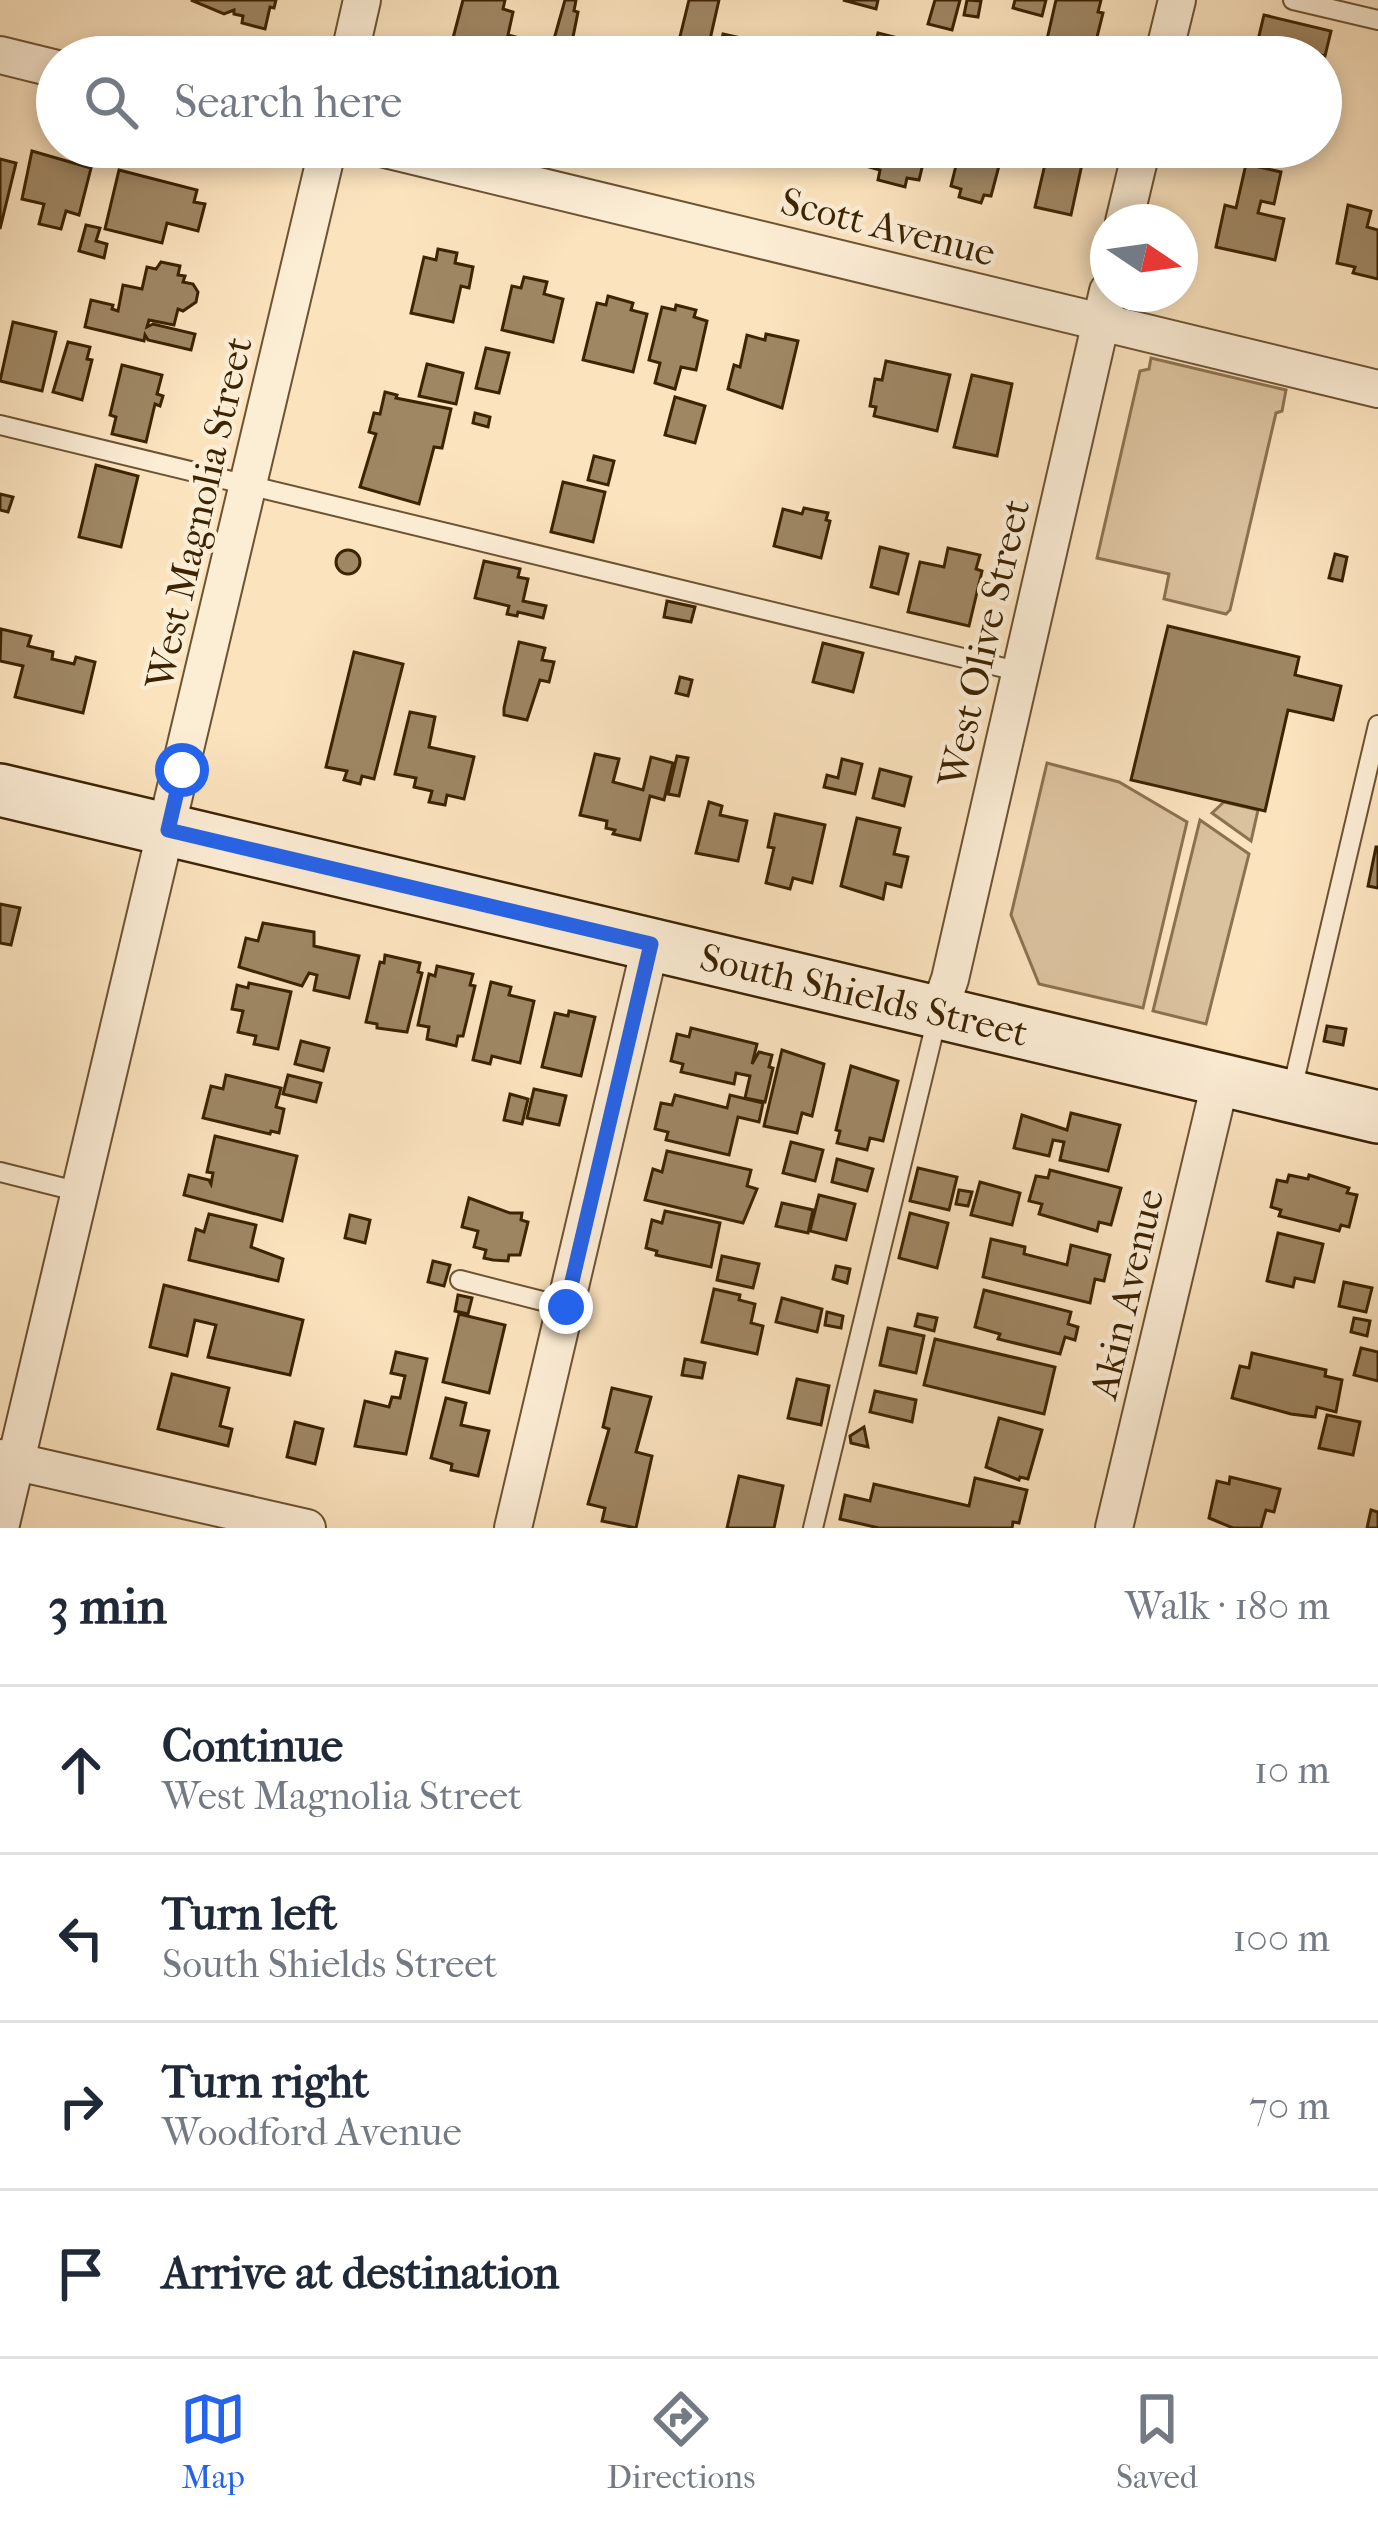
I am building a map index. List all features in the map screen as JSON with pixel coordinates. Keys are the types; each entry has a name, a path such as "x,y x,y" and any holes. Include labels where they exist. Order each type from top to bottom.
{"main road":[{"name":"South Shields Street","path":"0,790 1378,1117"}],"street":[{"path":"354,36 362,0"},
{"path":"1168,36 1177,0"},
{"path":"0,56 36,64"},
{"name":"West Magnolia Street","path":"0,1528 8,1460 80,1192 323,168"},
{"name":"Scott Avenue","path":"473,168 1090,303"},
{"path":"1128,204 1137,168"},
{"name":"West Olive Street","path":"938,1013 950,979 1103,312"},
{"name":"Scott Avenue","path":"1124,312 1378,388"},
{"path":"513,1528 651,944"},
{"name":"Akin Avenue","path":"1114,1528 1222,1079"},
{"path":"8,1460 307,1528"}],"lane":[{"path":"1293,0 1378,20"},
{"path":"0,425 1021,672"},
{"path":"1291,1096 1378,725"},
{"path":"813,1528 938,1013"},
{"path":"0,1172 80,1192"},
{"path":"460,1280 566,1307"}],"shaded area":[{"path":"1151,358 1286,390 1282,411 1276,413 1226,614 1164,599 1169,574 1097,558 1140,371 1149,369"},
{"path":"1047,763 1119,782 1187,822 1143,1008 1039,984 1011,915"},
{"path":"1224,802 1258,810 1251,841 1212,813"},
{"path":"1200,820 1249,854 1206,1024 1153,1011"}],"building":[{"path":"191,0 276,0 265,29 242,23 243,16 234,10 224,14"},
{"path":"463,0 505,0 503,9 513,12 508,35 512,36 454,36"},
{"path":"565,0 576,0 573,36 555,36"},
{"path":"689,0 719,0 711,36 680,36"},
{"path":"843,0 878,0 876,9"},
{"path":"935,0 960,0 952,30 928,24"},
{"path":"967,0 981,1 978,17 964,15"},
{"path":"1015,0 1046,0 1042,16 1013,8"},
{"path":"1056,0 1101,0 1097,36 1048,36"},
{"path":"1264,15 1331,31 1330,36 1259,36"},
{"path":"32,151 36,152 36,168 91,168 79,215 66,211 61,229 39,224 44,204 22,199"},
{"path":"0,159 16,163 0,229"},
{"path":"873,168 922,168 919,180 907,178 905,187 878,180 880,170"},
{"path":"955,168 998,168 991,196 984,195 981,203 959,197 961,189 951,186"},
{"path":"1044,168 1081,168 1071,215 1035,207"},
{"path":"1245,168 1281,172 1274,204 1261,201 1258,213 1284,219 1275,260 1216,247 1225,205 1236,208"},
{"path":"119,170 197,190 194,202 205,204 198,231 167,223 162,243 105,229"},
{"path":"1348,205 1371,211 1367,227 1378,230 1378,279 1337,263"},
{"path":"86,225 100,228 96,241 107,244 104,258 79,251"},
{"path":"438,249 457,253 455,263 473,267 469,288 461,286 453,322 411,313 424,257 436,260"},
{"path":"161,262 180,266 178,275 185,276 183,282 193,284 198,292 196,302 183,311 178,309 174,325 149,320 147,327 153,324 195,334 191,350 148,340 145,335 144,341 85,327 91,300 113,305 118,311 123,285 142,289 147,267 156,269"},
{"path":"524,277 547,282 544,294 563,299 553,342 502,330 512,286 521,288"},
{"path":"608,296 633,303 631,310 647,314 633,372 583,360 597,303 606,305"},
{"path":"676,305 696,310 694,317 707,321 696,370 681,367 675,389 655,383 660,363 649,360 662,307 675,310"},
{"path":"13,322 56,332 42,391 0,381"},
{"path":"766,334 798,341 782,408 728,389 734,365 740,367 747,335 765,340"},
{"path":"68,342 90,347 87,359 92,360 82,400 53,392"},
{"path":"486,348 509,353 499,393 476,388"},
{"path":"886,361 950,375 937,431 874,416 876,407 870,406 875,379 882,380"},
{"path":"427,364 463,373 456,404 419,396"},
{"path":"122,365 162,375 157,394 163,396 160,406 155,404 146,442 112,434 116,417 110,415"},
{"path":"972,375 1012,384 997,456 954,447"},
{"path":"385,392 451,409 442,448 434,447 419,504 360,487 376,434 369,432 374,413 380,414"},
{"path":"675,397 705,406 695,443 665,435"},
{"path":"475,413 490,417 488,427 473,423"},
{"path":"594,456 614,461 608,485 588,480"},
{"path":"96,465 138,476 121,547 79,537"},
{"path":"563,482 605,492 593,542 551,532"},
{"path":"0,494 13,497 8,512 0,510"},
{"path":"804,508 828,513 821,558 774,546 783,509 802,514"},
{"path":"880,547 908,554 898,594 871,587"},
{"path":"948,548 980,555 976,569 982,571 969,626 908,612 920,562 944,567"},
{"path":"348,550 360,562 348,574 336,562"},
{"path":"1335,554 1347,557 1342,581 1329,578"},
{"path":"484,561 520,569 518,577 528,579 523,601 546,606 543,618 507,614 509,606 475,598"},
{"path":"667,601 695,607 691,622 664,617"},
{"path":"1168,626 1299,657 1295,675 1341,686 1333,720 1288,710 1265,811 1131,780"},
{"path":"1,629 31,636 28,646 53,652 52,659 74,664 76,657 95,662 83,713 15,697 23,666 0,661"},
{"path":"519,642 545,648 542,660 554,662 549,682 540,680 527,720 504,715"},
{"path":"823,643 863,653 853,692 813,682"},
{"path":"354,652 403,664 374,779 362,776 360,784 344,780 347,771 326,767"},
{"path":"680,677 692,680 688,696 676,693"},
{"path":"410,712 435,717 429,747 474,757 464,799 447,795 445,805 429,802 432,791 414,787 416,778 395,774"},
{"path":"595,754 619,759 613,782 643,790 651,757 673,763 664,800 650,796 640,840 613,834 615,830 606,828 607,821 580,815"},
{"path":"677,756 688,758 679,796 668,794"},
{"path":"842,759 862,764 855,794 824,787 827,775 838,778"},
{"path":"880,769 911,777 904,806 873,798"},
{"path":"709,802 722,806 720,815 747,821 738,861 696,853"},
{"path":"775,814 825,825 812,883 793,878 790,889 766,883"},
{"path":"857,818 900,828 894,854 908,857 901,887 886,883 883,899 841,886"},
{"path":"1378,847 1378,888 1368,886"},
{"path":"0,904 20,908 11,945 0,943"},
{"path":"263,923 314,932 314,946 359,956 349,998 314,990 317,975 309,973 302,986 239,967 246,938 258,941"},
{"path":"385,955 420,963 418,972 422,973 407,1032 366,1022"},
{"path":"437,966 473,974 470,985 475,986 463,1036 458,1036 456,1046 427,1039 429,1027 418,1025 429,974 435,976"},
{"path":"491,982 511,987 509,995 534,1001 520,1063 492,1056 490,1064 473,1060"},
{"path":"249,983 291,992 278,1049 254,1044 256,1036 238,1032 243,1011 232,1009 237,985 248,988"},
{"path":"569,1011 595,1017 581,1076 542,1067 555,1013 568,1016"},
{"path":"1327,1026 1346,1029 1343,1045 1324,1041"},
{"path":"691,1028 757,1044 752,1064 759,1052 772,1055 765,1102 745,1098 750,1076 736,1073 734,1084 681,1072 683,1064 671,1061 677,1034 689,1037"},
{"path":"301,1041 329,1048 323,1071 295,1064"},
{"path":"782,1050 824,1064 812,1116 802,1113 797,1133 764,1126"},
{"path":"851,1066 898,1081 883,1141 870,1138 867,1150 837,1143"},
{"path":"226,1075 281,1088 276,1107 284,1109 279,1133 203,1118 211,1086 223,1089"},
{"path":"288,1075 321,1083 316,1102 283,1094"},
{"path":"534,1089 566,1096 559,1125 527,1118"},
{"path":"510,1094 528,1099 522,1124 504,1120"},
{"path":"675,1095 727,1108 730,1095 763,1103 759,1122 738,1117 729,1155 666,1140 668,1132 655,1129 661,1103 672,1105"},
{"path":"1071,1113 1120,1125 1108,1171 1060,1160 1064,1142 1053,1140 1049,1156 1014,1148 1022,1115 1067,1130"},
{"path":"215,1136 297,1156 282,1221 184,1195 189,1175 211,1184 213,1173 207,1172"},
{"path":"791,1142 823,1150 815,1181 783,1173"},
{"path":"667,1151 751,1170 747,1186 757,1189 743,1223 645,1200 653,1169 662,1172"},
{"path":"837,1159 873,1169 867,1191 832,1182"},
{"path":"918,1168 957,1177 949,1210 910,1201"},
{"path":"1050,1170 1121,1188 1111,1225 1099,1222 1097,1231 1039,1214 1042,1204 1029,1201 1036,1176 1048,1178"},
{"path":"1289,1175 1308,1179 1309,1175 1349,1188 1347,1193 1357,1195 1349,1227 1341,1225 1339,1231 1279,1216 1281,1210 1271,1207 1277,1180 1287,1182"},
{"path":"980,1182 1020,1193 1012,1225 971,1215"},
{"path":"959,1190 972,1192 968,1206 956,1204"},
{"path":"819,1195 855,1204 846,1240 810,1231"},
{"path":"469,1198 522,1213 521,1220 528,1222 520,1255 509,1255 508,1261 493,1260 484,1258 486,1250 474,1247 478,1231 462,1227"},
{"path":"782,1203 813,1210 808,1233 776,1226"},
{"path":"665,1211 720,1223 711,1267 656,1255 657,1251 646,1248 652,1220 662,1223"},
{"path":"910,1213 948,1223 937,1268 899,1258"},
{"path":"209,1214 256,1225 251,1247 283,1259 278,1281 189,1260 196,1229 204,1232"},
{"path":"350,1215 370,1220 365,1243 345,1238"},
{"path":"1278,1233 1323,1244 1314,1282 1295,1278 1293,1287 1267,1281"},
{"path":"991,1239 1067,1265 1071,1245 1110,1255 1104,1281 1095,1279 1090,1303 983,1277"},
{"path":"722,1256 759,1264 753,1288 717,1280"},
{"path":"433,1261 450,1265 444,1286 428,1282"},
{"path":"836,1266 850,1269 847,1283 833,1279"},
{"path":"1344,1282 1372,1288 1366,1312 1339,1306"},
{"path":"164,1285 303,1320 290,1375 208,1357 216,1325 195,1320 187,1356 150,1347"},
{"path":"714,1289 755,1304 751,1323 763,1326 757,1354 702,1342"},
{"path":"984,1290 1071,1312 1068,1324 1078,1327 1075,1340 1065,1337 1060,1354 998,1339 1000,1334 975,1327"},
{"path":"458,1295 472,1298 468,1314 455,1311"},
{"path":"782,1298 822,1309 817,1332 776,1322"},
{"path":"827,1312 843,1316 841,1328 825,1325"},
{"path":"459,1314 505,1325 489,1393 443,1382"},
{"path":"918,1314 937,1318 934,1331 915,1326"},
{"path":"1354,1318 1370,1321 1367,1336 1351,1332"},
{"path":"888,1328 924,1336 916,1373 880,1365"},
{"path":"935,1339 1055,1367 1044,1414 924,1385"},
{"path":"1361,1348 1378,1352 1378,1381 1354,1375"},
{"path":"396,1352 427,1359 406,1454 355,1446 365,1401 389,1407 392,1397 400,1398 405,1376 391,1373"},
{"path":"1252,1353 1326,1370 1325,1376 1342,1380 1336,1412 1317,1407 1315,1417 1291,1414 1232,1398 1240,1366 1249,1368"},
{"path":"685,1359 705,1363 702,1378 682,1375"},
{"path":"172,1374 229,1388 220,1426 232,1429 228,1446 158,1429"},
{"path":"797,1379 829,1386 821,1425 788,1418"},
{"path":"612,1388 651,1397 636,1452 652,1456 636,1528 602,1521 605,1508 588,1504 609,1429 603,1427"},
{"path":"875,1391 916,1400 912,1422 870,1412"},
{"path":"446,1398 466,1403 461,1425 489,1431 478,1476 451,1470 452,1464 431,1458"},
{"path":"1327,1415 1360,1422 1353,1455 1319,1448"},
{"path":"999,1418 1042,1430 1028,1479 986,1467"},
{"path":"295,1422 323,1429 315,1464 287,1457"},
{"path":"864,1427 868,1447 851,1443 850,1436"},
{"path":"739,1476 783,1486 774,1528 727,1528"},
{"path":"1230,1477 1280,1489 1274,1512 1266,1510 1261,1528 1233,1528 1209,1518 1217,1481 1229,1484"},
{"path":"975,1478 1027,1490 1019,1523 1013,1522 1012,1528 879,1528 840,1519 845,1495 870,1501 874,1484 969,1506"},
{"path":"1371,1510 1378,1512 1378,1528 1367,1528"}],"route":[{"path":"182,770 168,830 651,944 566,1307"}]}
